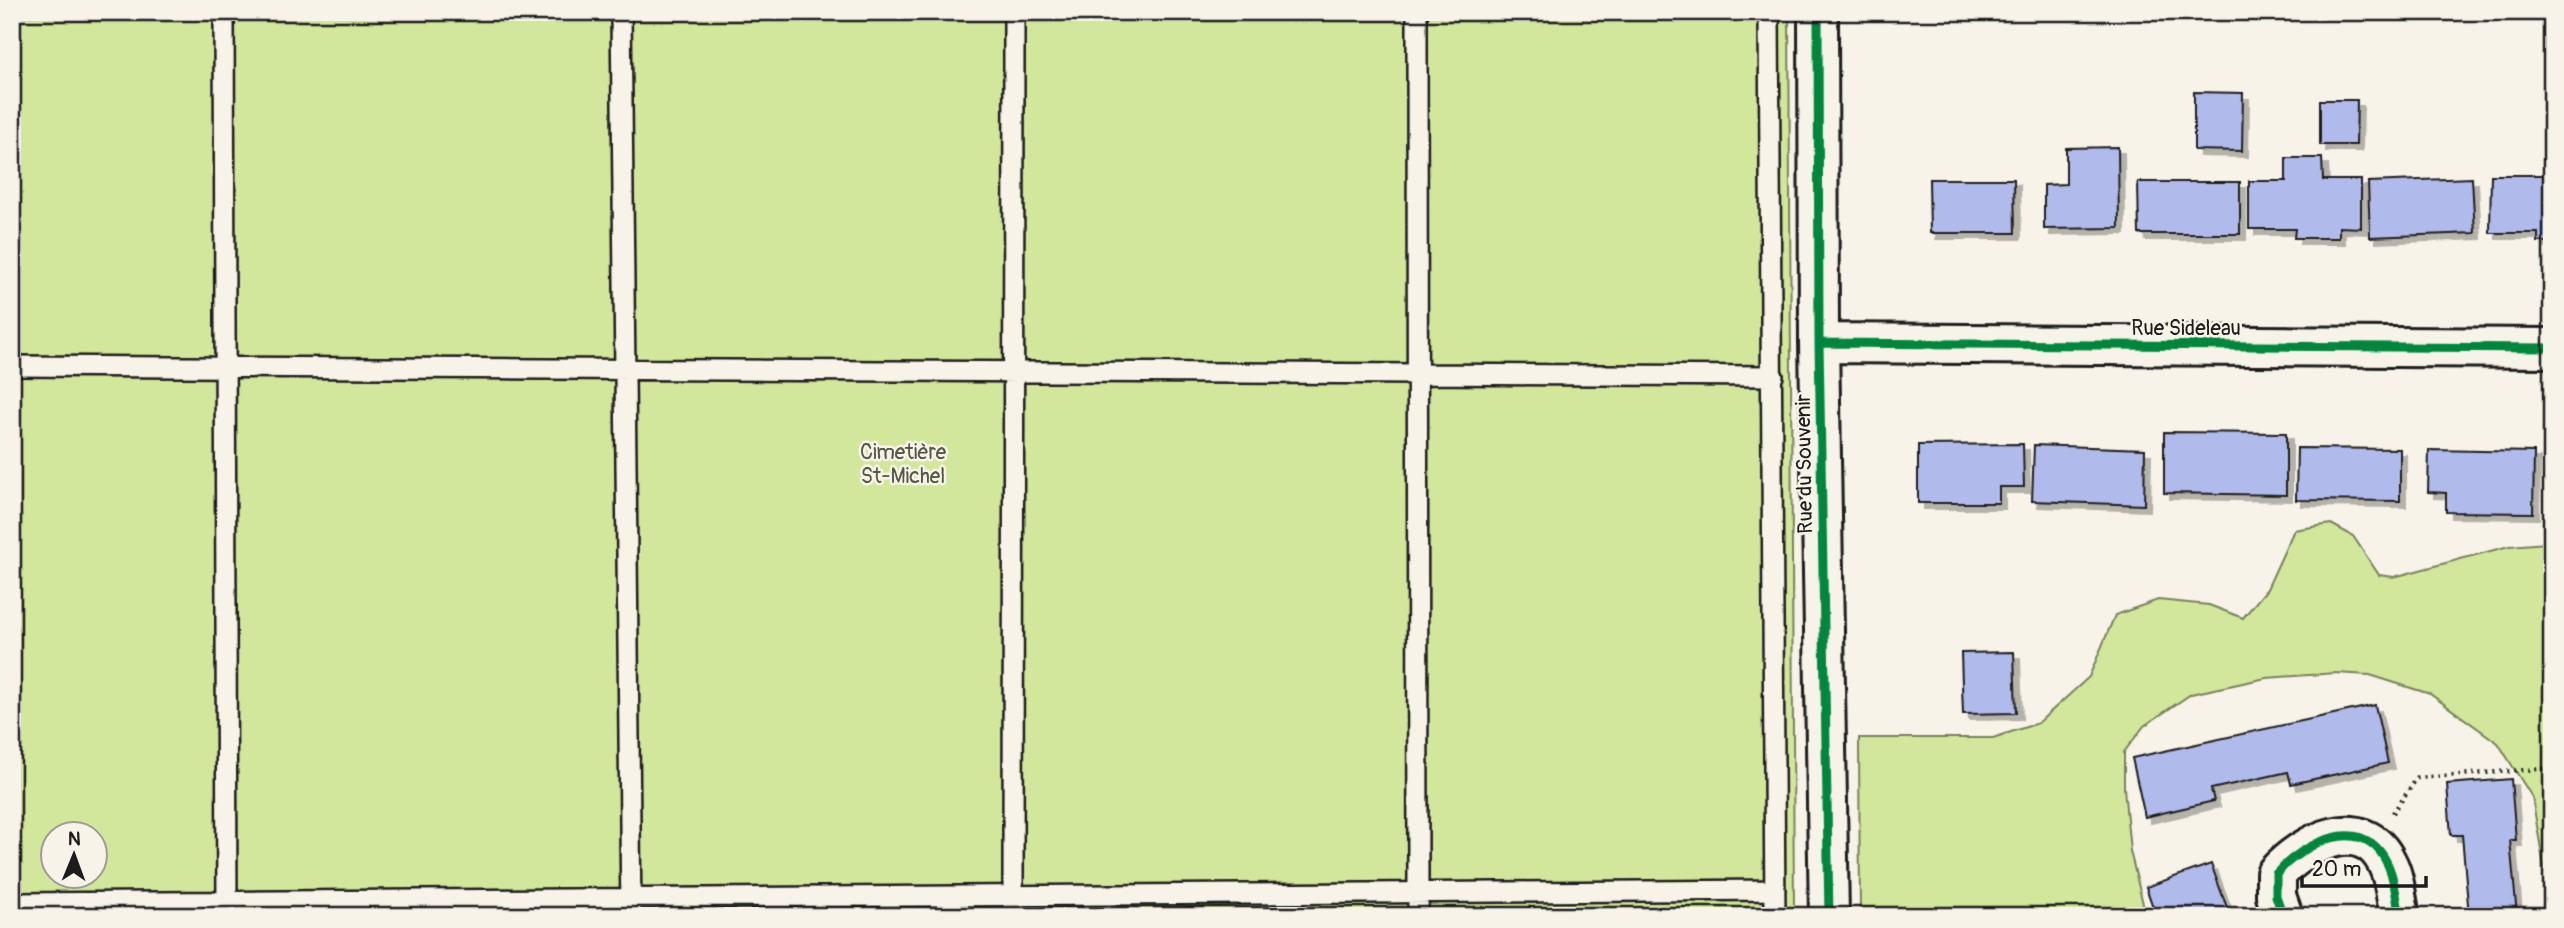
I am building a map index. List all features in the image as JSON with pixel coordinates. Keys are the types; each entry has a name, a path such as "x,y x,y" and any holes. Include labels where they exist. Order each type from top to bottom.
{"street":[{"name":"Rue du Souvenir","path":"1818,12 1819,343 1829,916"},
{"name":"Rue Sideleau","path":"1819,343 2552,348"},
{"path":"2283,916 2276,896 2276,874 2291,856 2320,840 2346,835 2373,843 2388,864 2400,916"}],"lane":[{"path":"224,12 227,909"},
{"path":"621,12 631,907"},
{"path":"1013,916 1014,12"},
{"path":"1417,12 1418,916"},
{"path":"1769,12 1775,916"},
{"path":"12,366 1773,376"},
{"path":"12,903 227,909 631,907 1013,896 1775,890"}],"path":[{"path":"2373,843 2417,778 2552,768"}],"green space":[{"name":"Cimetière St-Michel","path":"12,12 1789,12 1794,916 12,916"},
{"path":"2331,524 2353,536 2379,575 2394,577 2509,546 2546,543 2552,564 2552,913 2532,797 2498,743 2430,694 2370,675 2336,673 2266,678 2191,694 2144,726 2124,752 2124,788 2130,851 2146,916 1860,916 1859,738 1993,738 2038,723 2089,677 2115,615 2158,600 2209,605 2243,618 2267,589 2294,530"}],"building":[{"path":"2194,92 2243,93 2242,151 2194,150"},
{"path":"2320,100 2357,100 2356,145 2320,145"},
{"path":"2118,147 2119,228 2044,229 2044,185 2066,184 2066,148"},
{"path":"2286,158 2322,158 2323,180 2361,180 2361,228 2339,227 2339,238 2294,238 2295,229 2249,229 2249,181 2286,181"},
{"path":"2491,175 2552,175 2552,242 2538,242 2538,233 2490,233"},
{"path":"2472,178 2475,233 2370,237 2368,182"},
{"path":"1929,179 2014,179 2015,233 1930,233"},
{"path":"2138,182 2240,182 2240,234 2139,234"},
{"path":"2164,432 2286,433 2286,495 2164,493"},
{"path":"2023,444 2024,487 1999,487 1999,503 1918,503 1918,445"},
{"path":"2034,445 2145,449 2144,505 2032,501"},
{"path":"2297,448 2400,449 2400,501 2296,500"},
{"path":"2429,450 2534,452 2533,513 2446,512 2446,493 2428,492"},
{"path":"2014,652 2016,713 1963,714 1961,653"},
{"path":"2375,705 2388,763 2291,784 2288,772 2211,789 2214,801 2145,817 2132,758"},
{"path":"2511,779 2516,840 2510,840 2517,916 2469,916 2462,835 2451,835 2447,784"},
{"path":"2211,864 2229,913 2156,916 2146,887"}],"cycle path":[{"path":"1818,12 1819,343 1829,916"},
{"path":"1819,343 2552,348"},
{"path":"2283,916 2276,896 2276,874 2301,852 2317,843 2348,836 2363,839 2376,848 2387,863 2394,882 2400,916"}]}
